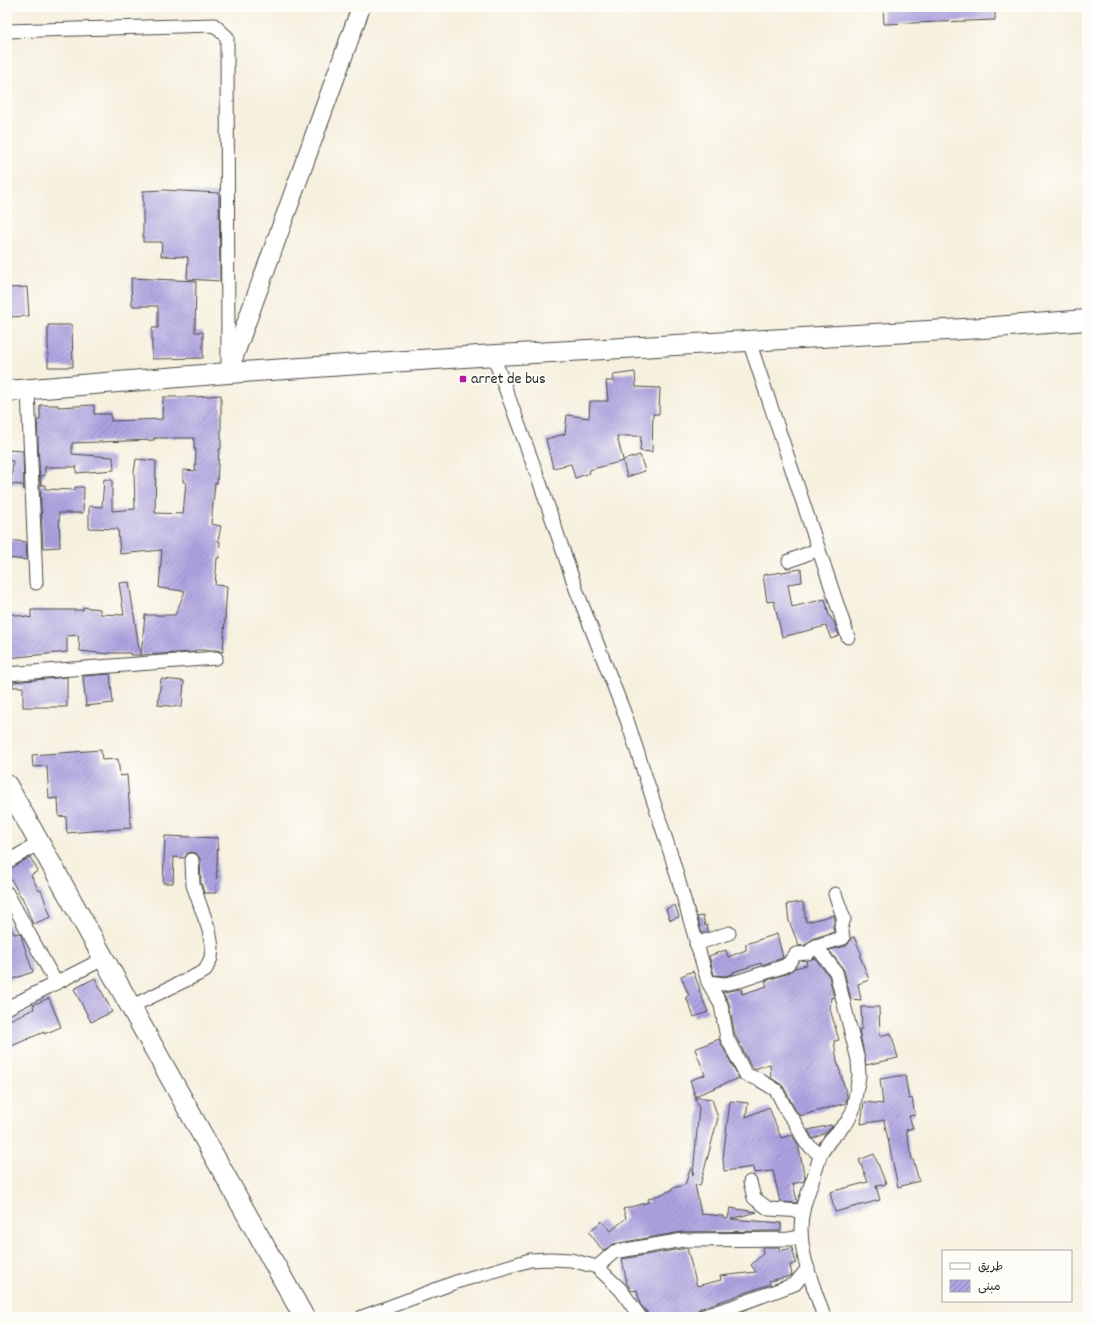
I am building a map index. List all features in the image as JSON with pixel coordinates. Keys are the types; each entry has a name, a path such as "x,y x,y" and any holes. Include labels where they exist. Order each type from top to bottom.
{"main road":[{"path":"228,373 361,7"},
{"path":"7,391 228,373 494,355 982,328 1087,320"},
{"path":"7,785 304,1317"}],"street":[{"path":"7,31 214,25 227,36 228,373"},
{"path":"749,341 848,636"},
{"path":"494,355 576,588 627,720 672,858 708,982 721,1005 728,1038 746,1075 758,1079 776,1090 806,1143 820,1155"},
{"path":"28,390 36,583"},
{"path":"789,561 819,549"},
{"path":"7,674 216,658"},
{"path":"7,862 39,843"},
{"path":"130,1007 205,971 211,958 212,947 209,930 193,885 192,860"},
{"path":"7,893 56,983"},
{"path":"708,982 724,984 739,981 782,967 788,964 796,954 808,953 816,946 843,938 841,926 844,919 835,894"},
{"path":"696,944 730,933"},
{"path":"816,946 836,972 858,1060 859,1076 853,1110 848,1121 830,1140 820,1155 803,1211 800,1227 801,1246 824,1317"},
{"path":"7,1008 103,959"},
{"path":"750,1182 754,1198 769,1209 803,1211"},
{"path":"597,1267 614,1252 683,1240 789,1239 801,1237"},
{"path":"362,1317 456,1282 530,1260 571,1260 597,1267 621,1290 640,1317"},
{"path":"701,1317 795,1284 808,1268"}],"building":[{"path":"883,7 995,7 995,20 884,24"},
{"path":"164,190 219,193 220,281 187,279 188,257 161,256 162,242 143,242 143,191"},
{"path":"131,278 196,281 195,332 203,332 203,358 152,359 152,328 158,328 158,306 132,306"},
{"path":"27,287 29,316 11,317 9,288"},
{"path":"48,325 72,325 73,367 48,367"},
{"path":"635,372 636,387 660,388 659,414 653,414 652,452 640,451 641,436 617,436 623,460 640,455 645,471 627,477 623,461 589,470 590,473 575,478 571,464 553,468 546,439 565,434 567,415 589,418 590,401 608,401 606,381 614,381 613,375"},
{"path":"221,395 221,449 219,449 217,483 215,483 211,524 221,526 218,541 220,541 219,558 217,558 215,585 227,586 223,652 216,650 195,650 195,652 141,655 145,615 175,615 185,591 159,588 162,550 120,554 118,529 89,528 89,506 102,507 104,479 112,480 112,511 135,509 134,472 136,459 156,461 155,513 183,514 186,482 183,482 183,470 195,471 196,449 194,449 194,438 154,438 154,440 72,443 72,454 113,457 114,470 76,473 77,467 45,467 45,475 41,476 41,485 45,485 45,489 75,490 75,487 84,487 83,513 59,513 60,547 43,548 37,420 40,420 40,405 58,405 58,407 94,405 94,414 111,414 111,421 162,419 163,397"},
{"path":"7,450 23,451 24,490 23,485 11,484 13,461 7,460"},
{"path":"7,540 26,542 27,560 7,558"},
{"path":"801,569 802,582 788,584 792,607 825,599 829,615 834,622 839,636 831,639 826,626 782,637 774,601 767,602 763,575"},
{"path":"129,582 140,655 130,655 130,653 108,654 80,651 78,635 67,636 67,652 8,658 10,626 7,625 7,613 31,618 31,610 83,610 83,607 100,609 100,614 124,615 119,583"},
{"path":"110,674 113,703 86,706 83,676"},
{"path":"67,677 67,707 23,707 23,687 13,687 13,682"},
{"path":"161,679 184,681 182,707 158,705"},
{"path":"101,750 102,760 118,759 120,776 127,775 131,828 67,833 66,816 59,817 58,798 49,799 47,766 33,767 32,755"},
{"path":"165,836 218,838 216,893 204,893 201,883 200,858 196,853 192,852 187,853 185,858 174,857 173,883 163,883"},
{"path":"30,857 38,871 31,875 39,891 41,890 51,917 33,924 22,897 7,872 7,870"},
{"path":"803,902 806,922 834,915 834,932 814,938 805,945 799,946 789,921 787,904"},
{"path":"675,905 679,917 670,920 666,909"},
{"path":"703,916 708,932 702,933 697,917"},
{"path":"7,919 14,934 20,933 33,972 7,981"},
{"path":"777,934 783,958 761,965 761,963 733,972 733,974 724,976 714,975 709,956 726,950 728,957 746,950 746,944"},
{"path":"854,937 862,955 860,956 869,980 858,984 861,1000 851,999 844,970 829,950 846,946 851,938"},
{"path":"815,958 829,976 834,998 831,997 830,1009 839,1040 834,1041 837,1061 847,1096 846,1103 800,1116 783,1086 771,1078 770,1064 754,1069 752,1068 735,1035 729,1003 723,992 741,989 742,994 767,986 765,981 786,974 795,968 807,965 806,961"},
{"path":"693,971 708,1012 694,1017 686,997 689,996 681,976"},
{"path":"95,978 112,1012 91,1022 74,989"},
{"path":"49,998 61,1027 44,1034 44,1032 7,1048 7,1021 34,1009 33,1005"},
{"path":"861,1007 879,1007 880,1036 891,1033 898,1058 866,1065 859,1029 862,1029"},
{"path":"719,1039 739,1078 695,1096 690,1080 705,1075 695,1049"},
{"path":"905,1075 909,1099 912,1098 915,1115 909,1116 913,1128 906,1130 912,1159 919,1181 898,1187 884,1120 861,1124 864,1102 883,1104 880,1079"},
{"path":"695,1097 712,1099 718,1118 700,1186 695,1184 701,1214 723,1216 723,1218 728,1219 730,1208 757,1212 731,1219 781,1223 781,1231 682,1232 613,1244 603,1251 589,1232 602,1221 611,1231 626,1218 623,1209 649,1202 648,1199 672,1190 672,1188 685,1185 691,1167 693,1175 699,1108"},
{"path":"730,1101 748,1103 746,1117 769,1107 781,1138 792,1135 798,1145 805,1178 804,1181 793,1184 797,1203 780,1202 773,1171 754,1173 753,1167 724,1171 723,1158"},
{"path":"831,1125 832,1127 825,1133 813,1139 808,1130"},
{"path":"874,1154 886,1184 876,1186 880,1200 835,1212 830,1192 868,1182 859,1160"},
{"path":"762,1247 779,1247 779,1251 792,1248 796,1263 790,1265 792,1275 769,1281 770,1284 699,1309 694,1314 681,1317 648,1317 647,1312 640,1304 637,1290 632,1291 627,1284 622,1259 687,1248 697,1286 721,1280 720,1276 756,1272 751,1265 763,1254"}],"place":[{"name":"arret de bus","path":"463,379"}]}
